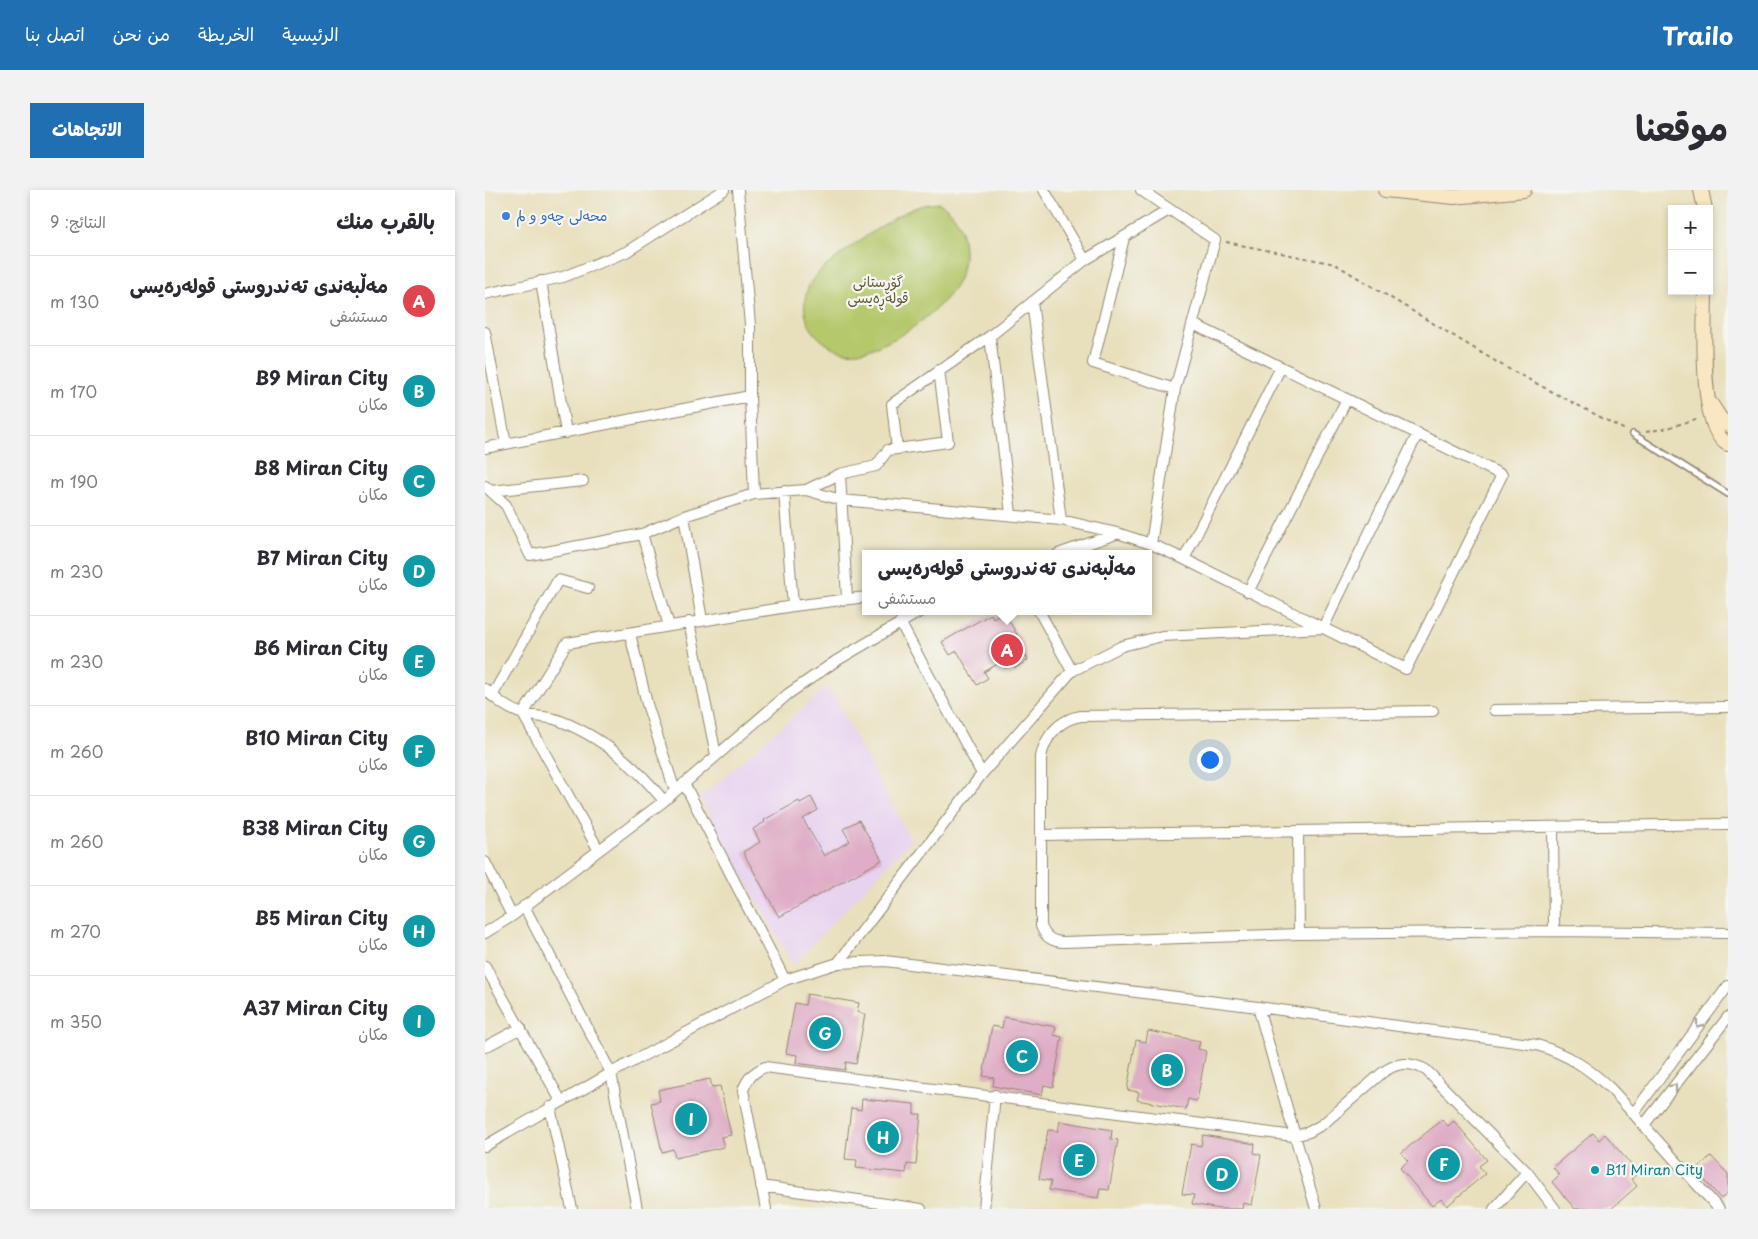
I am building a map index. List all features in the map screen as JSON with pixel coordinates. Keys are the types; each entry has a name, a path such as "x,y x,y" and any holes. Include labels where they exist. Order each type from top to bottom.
{"street":[{"path":"485,294 563,277 626,252 724,190"},
{"path":"738,190 750,325 750,396 754,494"},
{"path":"1044,190 1085,260"},
{"path":"1141,190 1215,240 1175,389 1151,544"},
{"path":"1385,190 1454,197 1524,190"},
{"path":"1701,190 1704,205"},
{"path":"897,449 892,404 990,336 1085,260 1169,210"},
{"path":"1124,238 1093,363 1175,389"},
{"path":"541,282 566,433"},
{"path":"1705,295 1704,344 1711,414 1716,433 1721,440 1728,444"},
{"path":"1031,302 1061,520"},
{"path":"488,488 506,505 530,555 642,534 684,516 754,494 784,490 806,490 841,500 1061,520 1117,533 1151,544 1406,669 1502,475 1193,324"},
{"path":"485,332 506,444"},
{"path":"990,336 1011,514"},
{"path":"1184,559 1281,367"},
{"path":"806,490 840,474 876,466 888,450 948,442 939,370"},
{"path":"485,448 750,396"},
{"path":"1248,592 1347,399"},
{"path":"1709,399 1720,418 1728,426"},
{"path":"1323,628 1418,433"},
{"path":"840,474 847,599"},
{"path":"488,488 583,481"},
{"path":"784,490 793,606"},
{"path":"684,516 702,620"},
{"path":"1069,550 1117,533"},
{"path":"642,534 669,626"},
{"path":"588,588 558,580 488,692 503,705 523,714 555,719 592,737 633,767 664,801"},
{"path":"523,714 567,643 630,634 689,622 862,597"},
{"path":"485,933 512,916 598,849 664,801 788,694 836,661 913,615"},
{"path":"1041,615 1072,671"},
{"path":"689,622 716,755"},
{"path":"900,622 982,774"},
{"path":"839,963 982,774 1072,671 1122,646 1162,636 1323,628"},
{"path":"630,634 654,727 675,791"},
{"path":"1494,710 1728,707"},
{"path":"1433,711 1074,717 1062,723 1052,733 1042,750 1041,926 1044,933 1056,942 1299,934 1554,931 1728,933"},
{"path":"523,714 598,849"},
{"path":"684,782 785,980"},
{"path":"1042,835 1728,824"},
{"path":"1553,827 1554,931"},
{"path":"1298,831 1299,934"},
{"path":"485,862 512,916"},
{"path":"525,906 611,1073 637,1209"},
{"path":"485,1146 611,1073 785,980 839,963 885,961 1537,1044 1576,1061 1612,1090 1719,1209"},
{"path":"485,968 561,1101"},
{"path":"1633,1113 1728,986"},
{"path":"1258,1007 1293,1136 1316,1209"},
{"path":"1644,1125 1728,1017"},
{"path":"485,1047 521,1028"},
{"path":"766,1209 743,1090 747,1080 755,1071 765,1067 1293,1136 1309,1132 1323,1124 1391,1066 1403,1063 1415,1064 1426,1070 1527,1172 1555,1209"},
{"path":"984,1209 995,1096"},
{"path":"551,1107 572,1209"},
{"path":"1494,1209 1527,1172"},
{"path":"761,1186 921,1209"}],"lane":[{"path":"1633,434 1728,494"}],"path":[{"path":"1215,240 1335,264 1505,367 1633,434 1668,428 1711,414"}],"shaded area":[{"path":"828,686 911,840 793,965 700,798"}],"green space":[{"name":"گۆڕستانی قولەڕەیسی","path":"939,203 948,209 957,220 962,235 964,251 964,261 960,276 942,303 908,331 889,342 870,349 853,352 838,350 820,339 808,323 805,314 806,294 810,283 816,275 859,241 893,219 920,206"}],"building":[{"path":"989,615 993,618 998,615 1006,615 1023,645 1020,646 1028,660 1015,668 1013,664 1005,668 1001,662 984,672 988,678 977,685 957,651 950,655 942,642"},
{"path":"811,797 818,810 803,819 824,856 850,841 843,829 859,820 882,860 779,917 743,852 760,842 753,829 765,822 764,820 799,801 800,803"},
{"path":"807,994 859,1003 857,1012 865,1014 856,1064 846,1062 845,1070 796,1063 797,1055 786,1053 795,1003 805,1005"},
{"path":"1004,1017 1056,1027 1054,1035 1062,1037 1053,1087 1044,1085 1042,1095 993,1086 994,1078 983,1076 992,1026 1002,1028"},
{"path":"1148,1031 1200,1041 1198,1049 1206,1051 1197,1101 1188,1099 1186,1109 1137,1100 1139,1092 1127,1090 1136,1040 1146,1042"},
{"path":"710,1079 712,1087 720,1086 731,1135 721,1137 724,1147 675,1158 673,1149 662,1152 651,1103 660,1101 658,1090"},
{"path":"862,1099 914,1104 914,1114 921,1114 916,1165 907,1164 906,1173 856,1168 857,1160 845,1159 851,1108 861,1110"},
{"path":"1442,1120 1448,1126 1454,1121 1487,1160 1479,1166 1485,1174 1447,1206 1441,1199 1432,1206 1400,1168 1408,1161 1401,1153"},
{"path":"1060,1121 1112,1130 1111,1139 1118,1140 1109,1190 1100,1189 1098,1198 1049,1190 1051,1181 1039,1179 1048,1130 1058,1131"},
{"name":"B11 Miran City","path":"1593,1133 1599,1140 1605,1134 1638,1173 1631,1179 1637,1186 1611,1209 1575,1209 1552,1182 1559,1175 1553,1167"},
{"path":"1203,1135 1255,1144 1254,1153 1261,1155 1252,1205 1243,1203 1242,1209 1220,1209 1192,1204 1194,1195 1182,1194 1191,1144 1201,1146"},
{"path":"1711,1156 1728,1174 1728,1192 1721,1199 1696,1170"}],"place":[{"name":"محەلی چەو و لم","path":"506,216"},
{"name":"مەڵبەندی تەندروستی قولەرەیسی","path":"1007,650"},
{"name":"B38 Miran City","path":"825,1033"},
{"name":"B8 Miran City","path":"1022,1056"},
{"name":"B9 Miran City","path":"1167,1070"},
{"name":"A37 Miran City","path":"691,1119"},
{"name":"B5 Miran City","path":"883,1137"},
{"name":"B6 Miran City","path":"1079,1160"},
{"name":"B10 Miran City","path":"1444,1164"},
{"name":"B11 Miran City","path":"1595,1170"},
{"name":"B7 Miran City","path":"1222,1174"}]}
